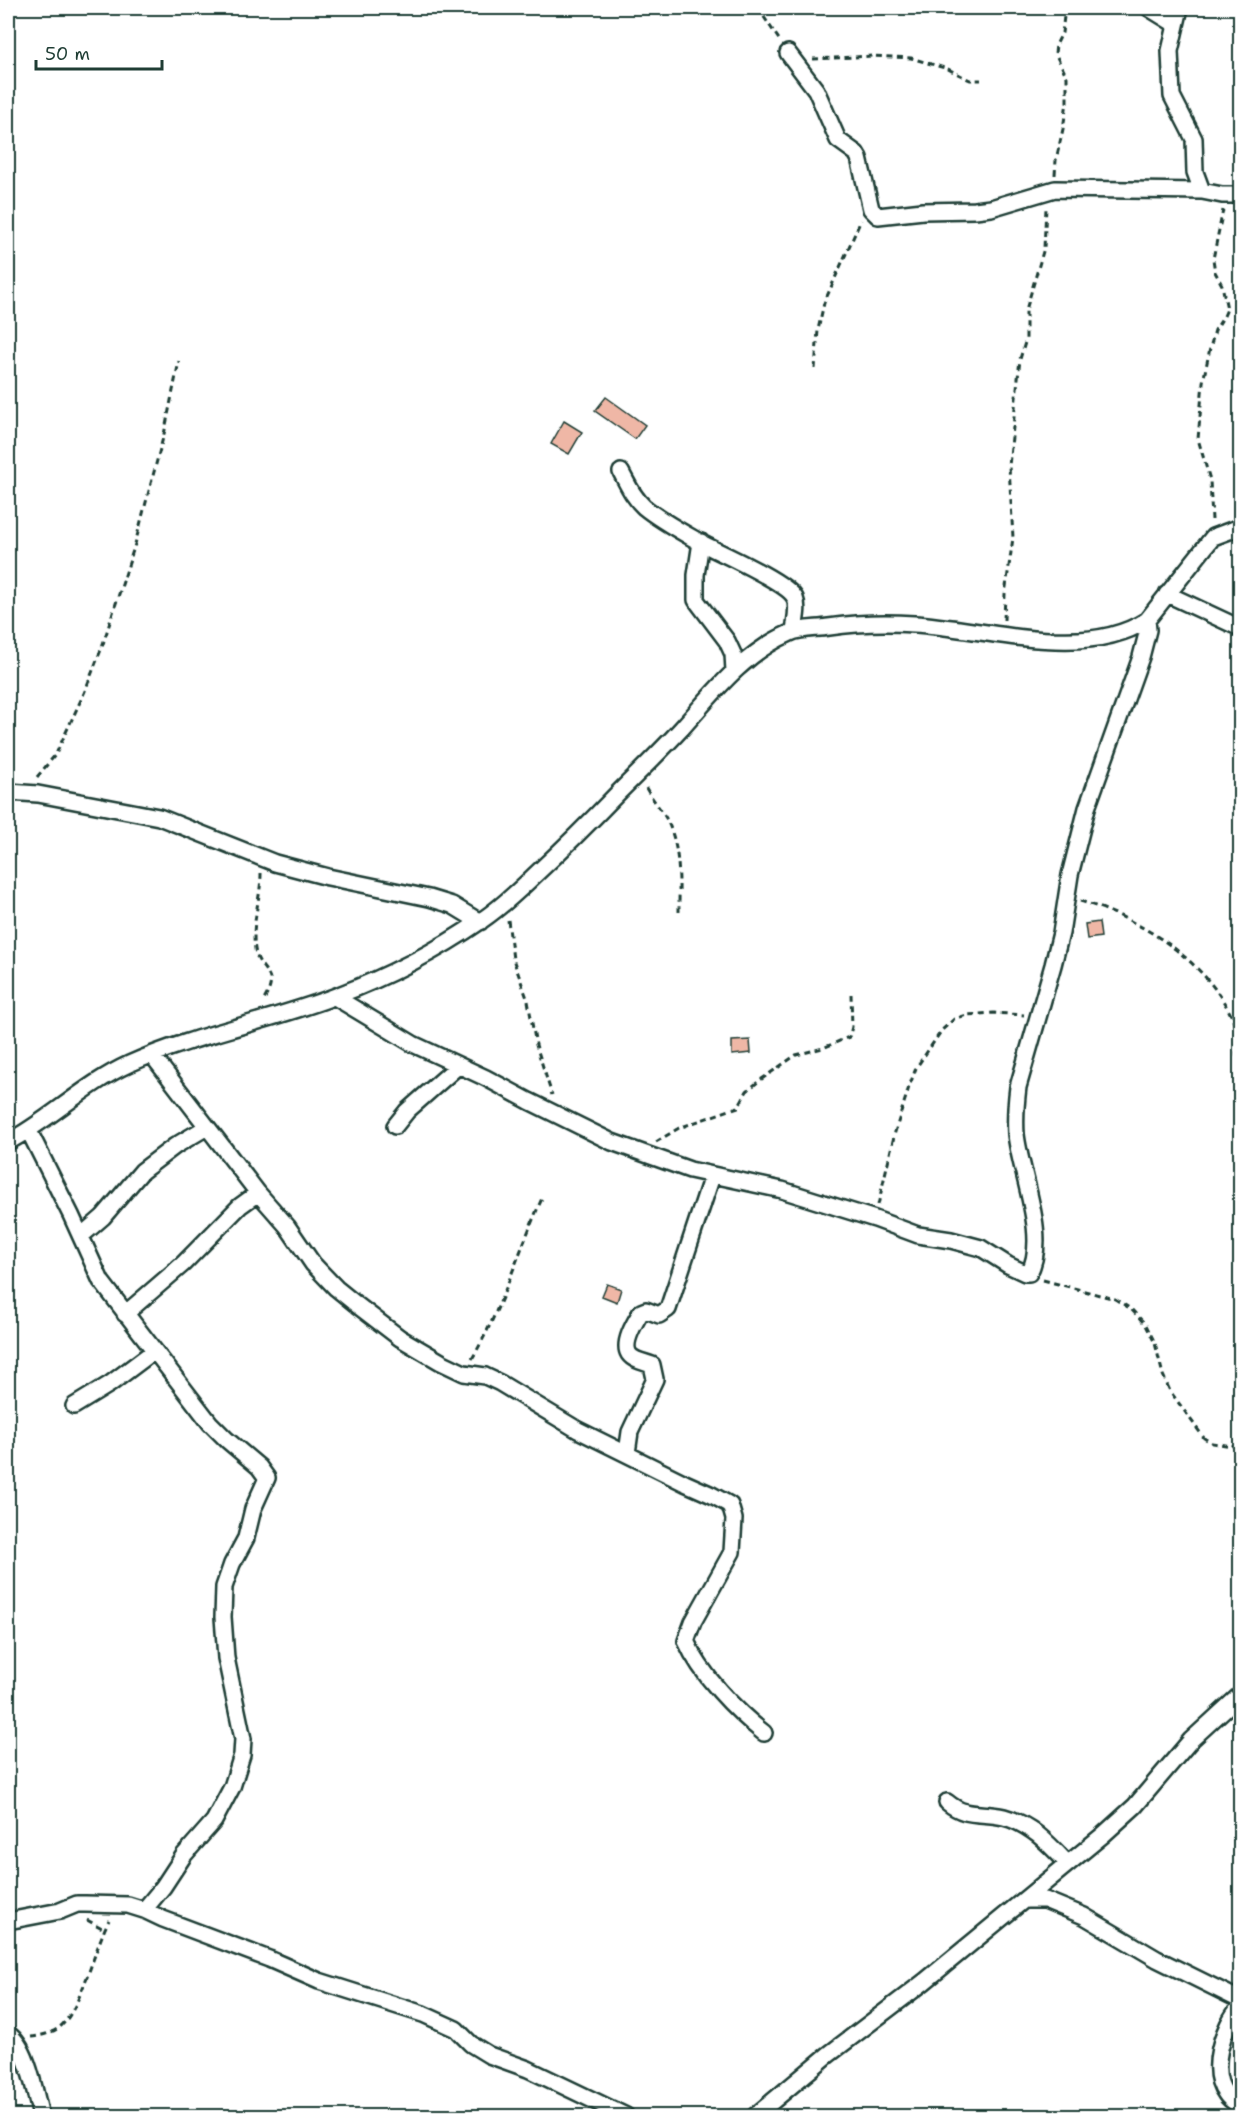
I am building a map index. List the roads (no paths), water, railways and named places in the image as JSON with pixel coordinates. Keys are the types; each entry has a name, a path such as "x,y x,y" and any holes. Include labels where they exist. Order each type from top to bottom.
{"street":[{"path":"1149,8 1175,24"},
{"path":"1180,8 1170,51 1172,96 1194,139 1195,172 1202,191"},
{"path":"790,56 816,90 838,141 856,153 859,158 871,209 878,216 922,211 991,208 1050,190 1202,191 1222,195 1240,195"},
{"path":"621,472 633,495 645,507 701,542 775,581 791,592 796,599 797,607 794,631"},
{"path":"8,1142 29,1131 103,1079 128,1065 181,1043 335,997 379,979 480,922 507,903 575,838 734,671 770,643 794,631 867,624 915,624 1004,635 1093,640 1118,635 1133,630 1147,620 1213,537 1240,526"},
{"path":"701,542 696,575 696,600 728,641 733,654 734,671"},
{"path":"1167,594 1240,628"},
{"path":"335,997 397,1035 612,1142 665,1162 712,1176 782,1190 918,1235 981,1248 1008,1265 1029,1273 1034,1257 1035,1240 1030,1196 1017,1135 1018,1087 1061,933 1071,867 1087,808 1141,657 1148,630 1147,620"},
{"path":"8,792 24,792 159,817 259,857 328,878 429,898 459,909 480,922"},
{"path":"152,1055 258,1193 287,1226 313,1264 336,1288 400,1338 464,1373 485,1376 500,1383 578,1430 726,1502 732,1509 734,1536 732,1552 693,1622 686,1641 707,1673 743,1717 764,1733"},
{"path":"395,1126 407,1111 458,1066"},
{"path":"81,1236 103,1217 142,1171 207,1126"},
{"path":"29,1131 101,1281 210,1423 259,1467 267,1479 255,1501 246,1538 232,1564 224,1587 223,1617 226,1658 243,1739 242,1755 232,1786 214,1821 184,1856 144,1910"},
{"path":"627,1453 630,1431 656,1379 652,1365 630,1355 627,1351 628,1339 641,1312 646,1310 659,1315 668,1310 712,1176"},
{"path":"125,1314 183,1264 240,1206 258,1193"},
{"path":"74,1406 110,1384 154,1351"},
{"path":"755,2116 828,2055 924,1982 1025,1900 1135,1806 1191,1740 1240,1695"},
{"path":"947,1802 962,1812 1005,1817 1020,1823 1035,1832 1068,1863"},
{"path":"1025,1900 1045,1900 1068,1909 1157,1959 1240,2000"},
{"path":"8,1921 60,1911 77,1904 128,1905 144,1910 319,1981 423,2014 456,2030 471,2044 489,2055 528,2069 626,2116"},
{"path":"1240,2007 1226,2027 1220,2046 1219,2062 1220,2082 1225,2094 1240,2106"},
{"path":"10,2036 26,2061 41,2116"}]}
